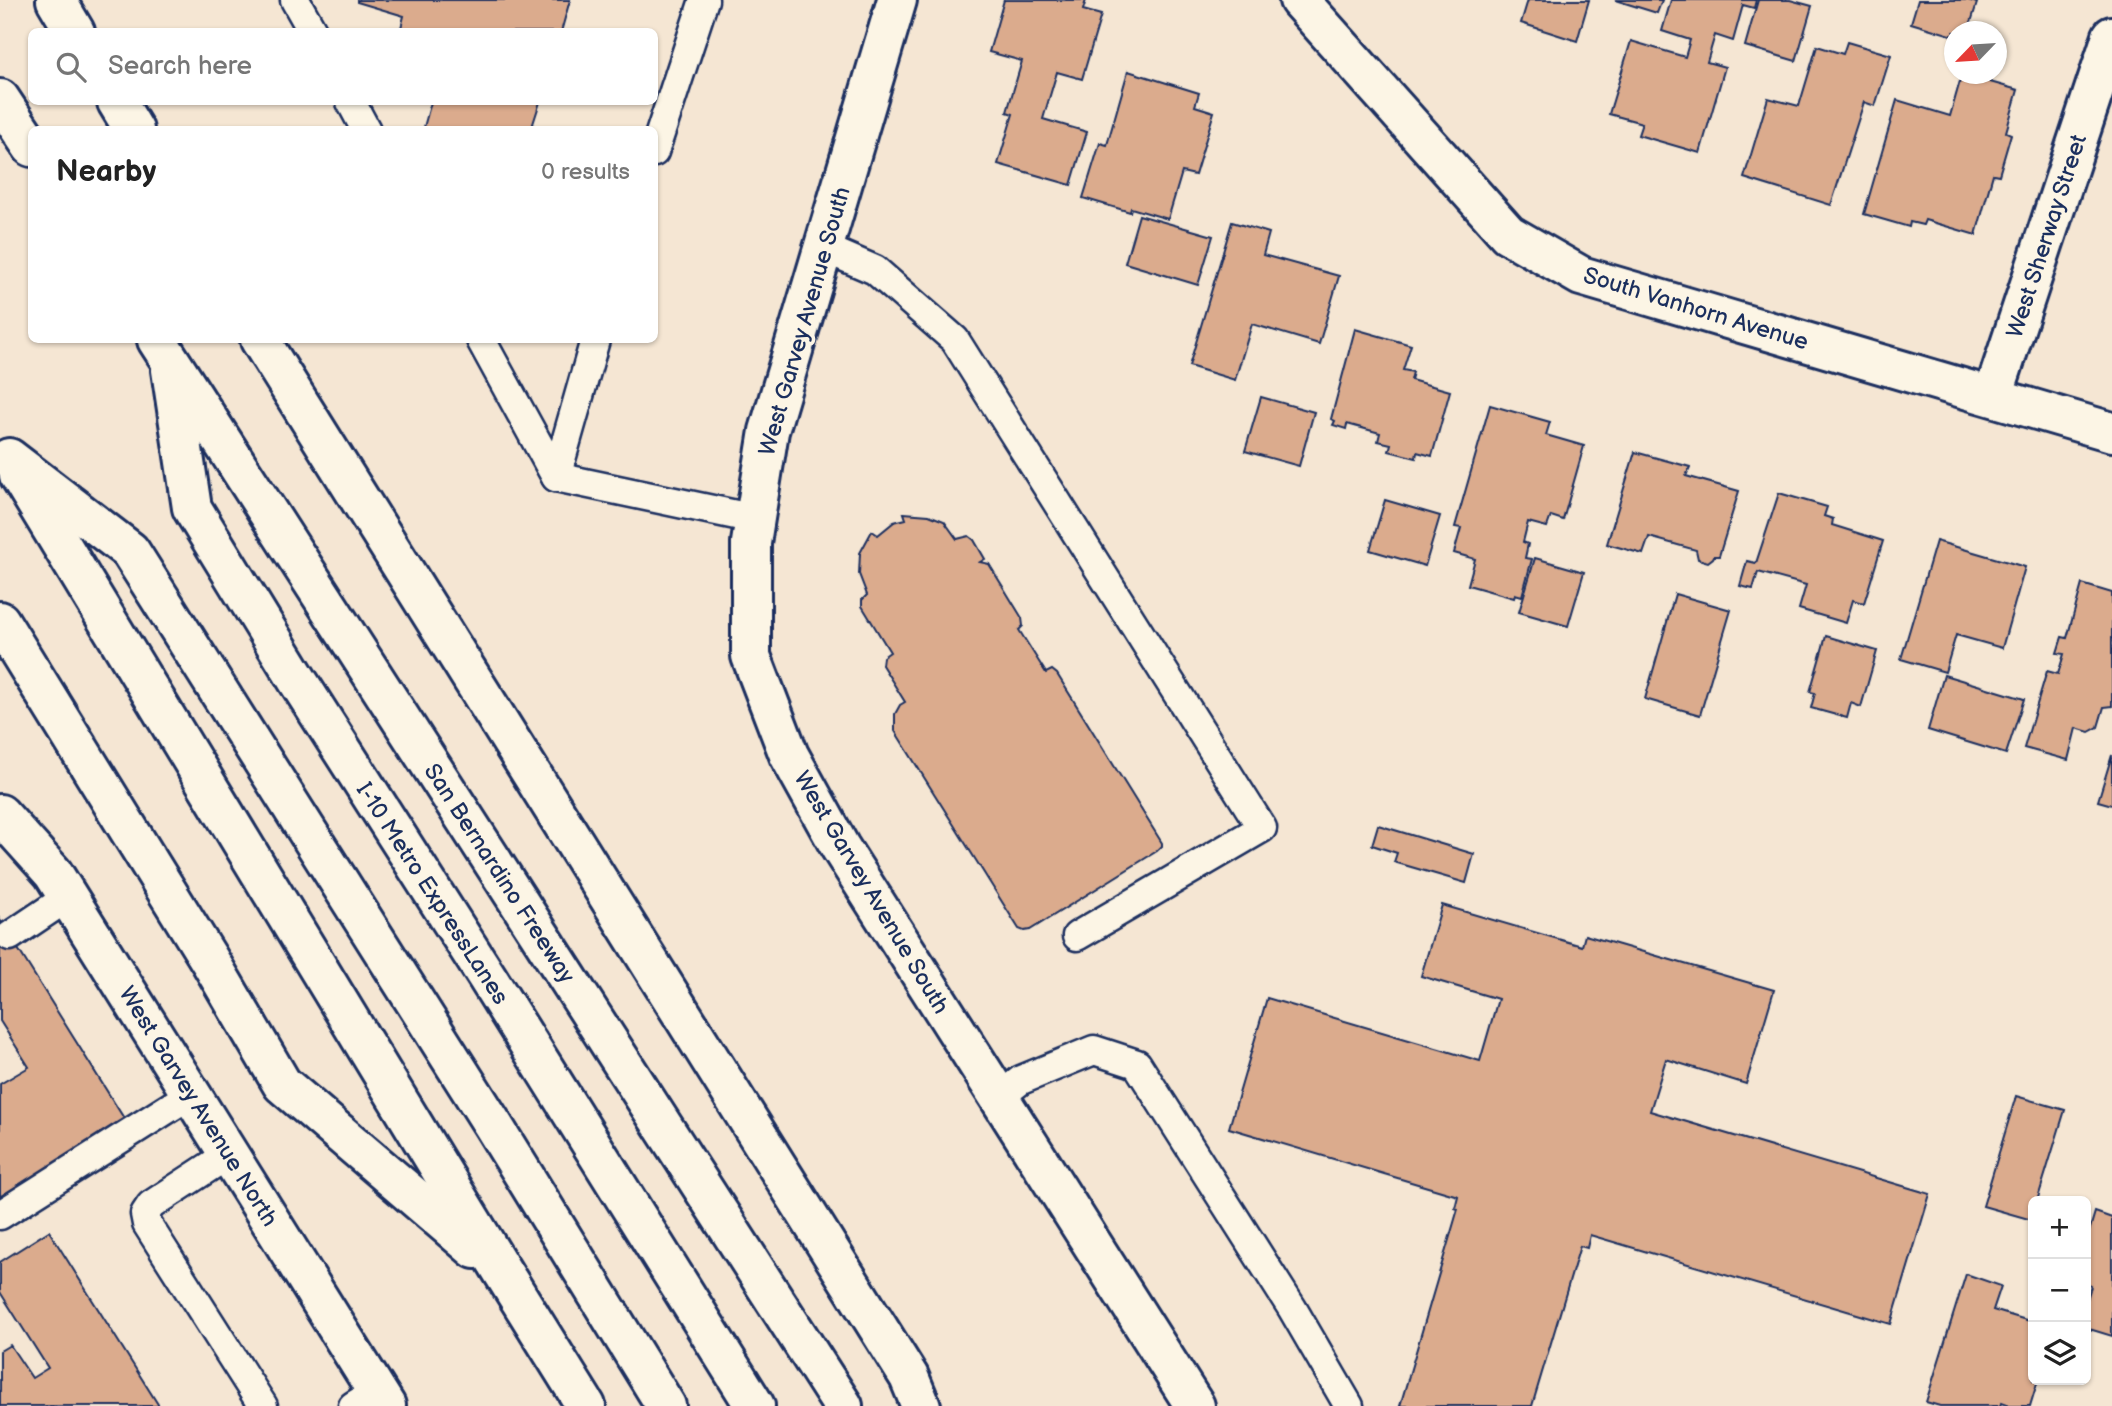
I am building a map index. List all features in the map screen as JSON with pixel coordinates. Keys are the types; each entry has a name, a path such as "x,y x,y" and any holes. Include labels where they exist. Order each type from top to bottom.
{"main road":[{"path":"56,0 73,28"},
{"name":"West Garvey Avenue South","path":"897,0 769,431 751,543 751,656 789,755 840,847 1195,1406"},
{"name":"South Vanhorn Avenue","path":"1299,0 1508,234 1581,276 2112,432"},
{"name":"West Sherway Street","path":"1993,396 2112,36"},
{"path":"0,99 28,141"},
{"path":"119,105 132,126"},
{"path":"262,343 909,1377 921,1406"},
{"name":"I-10 Metro ExpressLanes","path":"163,349 192,508 755,1406"},
{"name":"San Bernardino Freeway","path":"163,349 843,1406"},
{"path":"4,451 586,1406"},
{"path":"4,451 130,551 500,1137 666,1406"},
{"path":"0,621 282,1084 502,1271"},
{"name":"West Garvey Avenue North","path":"0,814 53,873 229,1154 372,1401"}],"lane":[{"path":"295,0 311,28"},
{"path":"658,140 704,0"},
{"path":"353,105 364,126"},
{"path":"824,248 875,270 956,340 1262,828 1077,936"},
{"path":"483,343 556,477 755,519"},
{"path":"556,477 594,343"},
{"path":"10,936 68,897"},
{"path":"999,1097 1021,1080 1094,1050 1137,1064 1292,1308 1349,1406"},
{"path":"0,1215 191,1094"},
{"path":"229,1154 151,1205 145,1214 147,1224 262,1406"}],"building":[{"path":"570,0 562,28 401,28 404,16 357,2"},
{"path":"1004,0 1086,0 1083,10 1101,15 1082,79 1057,72 1043,119 1087,132 1071,185 998,164 1013,114 1007,112 1022,61 989,52"},
{"path":"1528,0 1589,0 1577,41 1521,23"},
{"path":"1615,0 1662,0 1657,13"},
{"path":"1671,0 1756,0 1754,8 1743,5 1733,41 1715,35 1707,62 1725,67 1700,153 1638,135 1642,123 1609,114 1631,41 1685,57 1690,40 1662,31"},
{"path":"1758,0 1790,0 1812,6 1796,61 1745,46"},
{"path":"1918,0 1968,0 1977,3 1971,21 1944,21 1944,33 1911,23"},
{"path":"1847,42 1891,55 1875,106 1864,102 1831,205 1744,178 1768,98 1799,106 1817,46 1843,54"},
{"path":"1128,71 1199,93 1195,106 1214,112 1195,175 1182,172 1168,219 1131,208 1130,212 1083,198 1100,143 1107,145"},
{"path":"1959,84 1997,84 2018,90 2006,132 2011,134 1999,175 1993,174 1976,235 1925,220 1923,225 1910,222 1909,227 1864,214 1897,100 1950,116"},
{"path":"430,105 539,105 532,126 424,126"},
{"path":"1139,215 1213,236 1198,285 1125,263"},
{"path":"1232,222 1269,233 1263,255 1339,276 1319,344 1252,324 1235,380 1189,366"},
{"path":"1355,329 1411,345 1403,370 1413,372 1411,380 1450,391 1432,456 1417,452 1416,458 1389,451 1391,444 1378,441 1380,433 1347,424 1346,429 1333,425 1335,421 1331,419"},
{"path":"1261,397 1314,412 1299,466 1245,451"},
{"path":"1490,405 1550,422 1546,435 1584,446 1563,520 1551,516 1547,527 1528,522 1523,542 1528,544 1525,558 1532,559 1522,596 1515,594 1514,598 1468,585 1475,559 1454,553 1461,528 1455,527"},
{"path":"1635,452 1690,467 1686,476 1739,491 1719,556 1714,556 1708,562 1698,559 1696,550 1649,537 1643,554 1607,544"},
{"path":"1779,493 1827,507 1824,516 1833,519 1832,525 1883,541 1864,603 1853,600 1846,623 1799,609 1806,585 1758,572 1753,589 1740,586 1747,561 1756,563"},
{"path":"1385,500 1440,516 1425,566 1370,550"},
{"path":"904,513 929,515 944,521 957,539 969,536 974,540 985,559 980,562 989,564 1022,618 1023,626 1019,630 1046,673 1052,670 1057,674 1162,843 1157,851 1030,930 1019,929 895,731 895,714 905,702 882,665 883,657 890,652 862,606 862,600 867,595 859,574 860,553 872,531 878,535 894,522 906,519"},
{"path":"1936,541 2025,567 2002,648 1956,635 1945,672 1901,659"},
{"path":"1535,558 1584,572 1568,626 1519,612"},
{"path":"2082,584 2112,593 2112,706 2104,707 2098,727 2089,732 2076,728 2068,760 2024,748 2047,671 2058,674 2064,654 2057,653 2062,637 2067,638"},
{"path":"1675,594 1731,610 1700,715 1645,699"},
{"path":"1826,636 1877,651 1861,707 1851,703 1847,718 1811,708 1815,693 1810,692"},
{"path":"1944,675 2024,699 2006,754 1928,730"},
{"path":"2112,755 2112,805 2098,801"},
{"path":"1378,825 1474,854 1466,883 1394,862 1397,853 1372,845"},
{"path":"1442,905 1582,946 1585,935 1774,990 1746,1084 1666,1059 1650,1111 1930,1194 1891,1324 1590,1235 1587,1248 1580,1246 1532,1406 1400,1406 1458,1209 1455,1208 1458,1196 1229,1128 1267,998 1480,1061 1498,999 1421,976"},
{"path":"0,920 125,1120 0,1197 0,1084 29,1067 0,1021"},
{"path":"2016,1096 2065,1110 2039,1196 2028,1196 2028,1219 1983,1206"},
{"path":"2095,1212 2112,1218 2112,1336 2091,1330 2091,1225"},
{"path":"49,1231 159,1406 0,1406 0,1351 10,1345 32,1378 48,1368 0,1292 0,1262"},
{"path":"1966,1274 2001,1286 1993,1310 2028,1320 2028,1385 2036,1385 2030,1406 2009,1406 2001,1403 2000,1406 1940,1406 1926,1402"}]}
